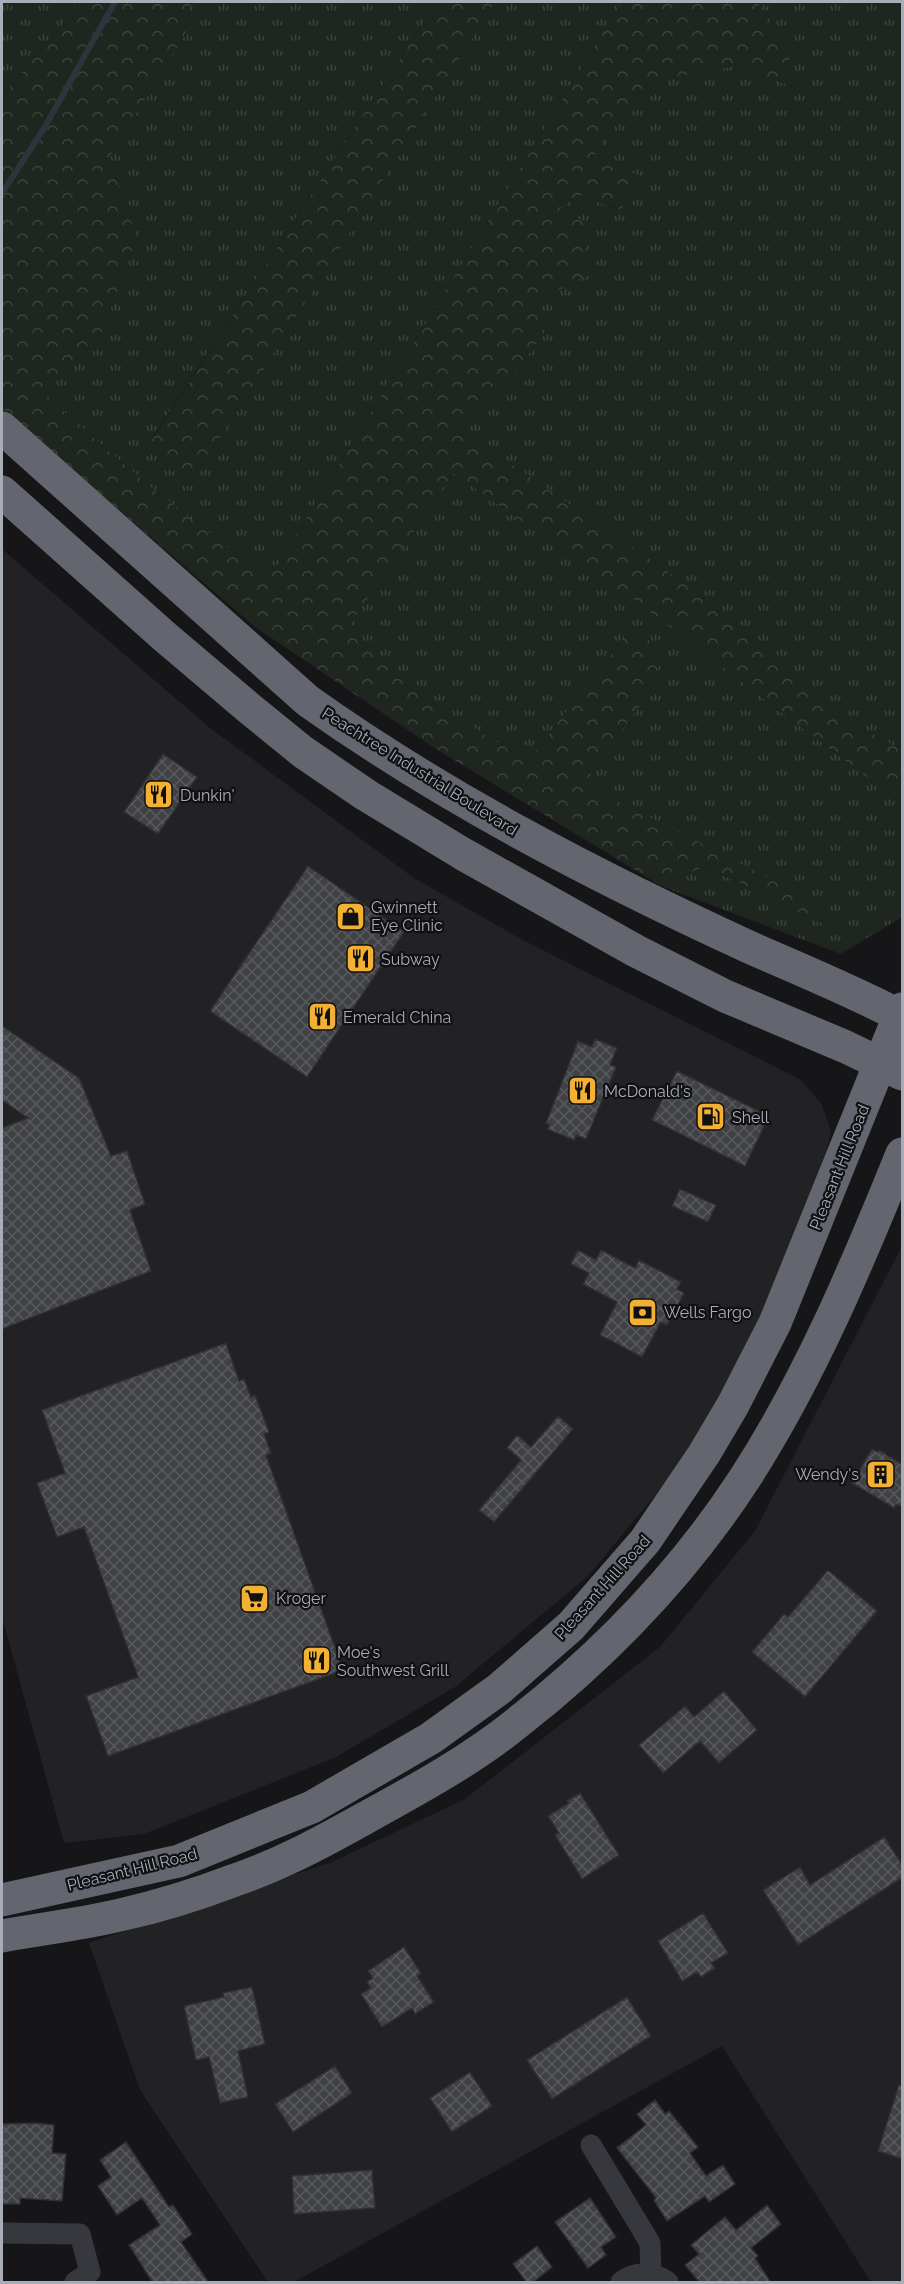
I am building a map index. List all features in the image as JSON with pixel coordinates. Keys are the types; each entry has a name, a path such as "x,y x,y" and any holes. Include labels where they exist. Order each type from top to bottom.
{"highway":[{"name":"Peachtree Industrial Boulevard","path":"2,428 308,701 360,738 512,829 749,947 902,1014"},
{"path":"2,492 250,709 303,752 366,795 463,854 636,951 725,996 891,1069"},
{"name":"Pleasant Hill Road","path":"2,1900 179,1861 312,1807 431,1738 499,1689 571,1626 645,1541 704,1454 733,1405 776,1323 818,1221 891,1069 902,1014"},
{"path":"2,1936 121,1915 234,1881 298,1855 425,1785 515,1725 561,1686 613,1640 668,1580 693,1551 744,1480 777,1425 822,1339 903,1154"}],"street":[{"path":"591,2145 651,2243 659,2278 639,2274 621,2283"},
{"path":"2,2233 80,2234 90,2272 75,2283"}],"shaded area":[{"path":"2,549 210,728 414,878 519,938 801,1080 821,1103 831,1131 825,1160 740,1367 676,1470 589,1575 455,1687 336,1757 144,1834 64,1843 2,1617"},
{"path":"902,1246 902,2282 871,2282 722,2046 294,2282 268,2282 140,2090 89,1943 332,1862 465,1799 660,1647 755,1531"}],"green space":[{"path":"2,2 78,2 73,12 2,96"},
{"path":"78,2 191,2 186,33 109,158 137,238 102,332 40,391 148,485 269,579 622,2 757,2 782,36 799,88 735,66 647,82 594,156 638,175 621,210 580,195 560,208 583,221 588,275 530,305 546,333 463,431 690,587 847,719 894,746 902,747 902,804 654,615 453,473 349,626 411,690 528,761 628,632 653,642 660,677 584,784 811,899 839,932 705,866 661,886 436,749 255,627 2,409 2,96 73,12"},
{"path":"191,2 437,2 149,443 189,487 495,2 622,2 269,579 148,485 40,391 102,332 137,238 109,158 186,33"},
{"path":"437,2 495,2 189,487 149,444"},
{"path":"757,2 902,2 902,747 894,746 847,719 690,587 463,431 546,333 530,305 560,208 580,195 620,210 594,156 647,82 735,66 798,88 782,36"},
{"path":"453,473 654,615 902,804 902,917 841,954 661,886 704,866 838,931 583,784 660,677 628,632 528,761 411,690 348,626"}],"building":[{"path":"163,754 197,777 158,834 124,812"},
{"path":"308,866 404,932 307,1077 210,1011"},
{"path":"2,1026 79,1078 111,1156 127,1151 145,1204 130,1210 151,1271 2,1329 2,1128 28,1118 2,1100"},
{"name":"McDonald's","path":"595,1039 617,1048 610,1065 616,1067 586,1139 576,1135 574,1140 547,1129 550,1125 546,1123 578,1041 592,1047"},
{"path":"677,1071 769,1116 745,1166 652,1120"},
{"path":"680,1189 716,1205 708,1222 672,1206"},
{"name":"Wells Fargo","path":"578,1250 596,1260 601,1250 635,1268 639,1260 681,1282 677,1289 684,1293 667,1325 661,1322 642,1357 600,1335 617,1302 583,1284 589,1273 571,1264"},
{"path":"226,1343 239,1381 244,1379 251,1397 255,1395 269,1432 264,1434 271,1453 266,1455 343,1670 108,1756 86,1696 138,1677 84,1527 57,1537 37,1483 65,1473 42,1410"},
{"path":"558,1416 573,1429 494,1522 479,1510 521,1460 507,1448 517,1435 531,1447"},
{"name":"Wendy's","path":"872,1449 878,1452 879,1450 903,1465 903,1507 896,1504 894,1508 852,1483"},
{"path":"828,1570 877,1611 805,1697 752,1652 784,1614 788,1617"},
{"path":"724,1691 757,1730 719,1763 700,1741 663,1773 639,1745 685,1706 694,1717"},
{"path":"580,1793 619,1855 582,1879 555,1835 559,1833 548,1816"},
{"path":"884,1837 903,1866 903,1877 798,1945 763,1890 800,1867 810,1885"},
{"path":"703,1913 728,1953 711,1963 715,1968 701,1977 697,1972 682,1981 658,1941"},
{"path":"404,1947 421,1973 417,1976 434,2002 415,2014 412,2008 382,2027 361,1994 371,1988 367,1982 373,1978 368,1971"},
{"path":"252,1987 265,2044 238,2051 248,2097 220,2103 209,2057 196,2060 184,2006 224,1997 223,1993"},
{"path":"627,1997 651,2036 552,2099 527,2060"},
{"path":"335,2066 352,2093 293,2132 275,2104"},
{"path":"470,2072 492,2106 452,2132 430,2098"},
{"path":"899,2085 903,2086 903,2159 878,2151"},
{"path":"655,2100 665,2114 669,2111 698,2147 690,2153 706,2176 723,2165 735,2184 709,2202 705,2196 667,2221 654,2200 656,2198 617,2148 646,2125 637,2114"},
{"path":"2,2124 54,2125 52,2153 66,2154 62,2201 20,2198 20,2204 2,2204"},
{"path":"126,2142 169,2207 173,2205 192,2234 181,2242 209,2283 153,2283 129,2245 160,2225 142,2198 117,2215 98,2186 111,2177 100,2160"},
{"path":"372,2170 375,2208 294,2214 292,2176"},
{"path":"590,2198 616,2237 601,2247 606,2255 588,2268 555,2222"},
{"path":"767,2205 781,2224 751,2248 758,2256 755,2258 771,2283 700,2283 685,2265 699,2254 691,2245 725,2217 736,2230"},
{"path":"537,2246 552,2267 532,2283 527,2283 513,2264"}],"waterway":[{"path":"2,193 43,130 115,2"}],"place":[{"name":"Dunkin'","path":"159,795"},
{"name":"Gwinnett Eye Clinic","path":"350,916"},
{"name":"Subway","path":"360,959"},
{"name":"Emerald China","path":"322,1017"},
{"name":"McDonald's","path":"583,1091"},
{"name":"Shell","path":"711,1117"},
{"name":"Wells Fargo","path":"643,1312"},
{"name":"Wendy's","path":"880,1474"},
{"name":"Kroger","path":"255,1598"},
{"name":"Moe's Southwest Grill","path":"316,1661"}]}
